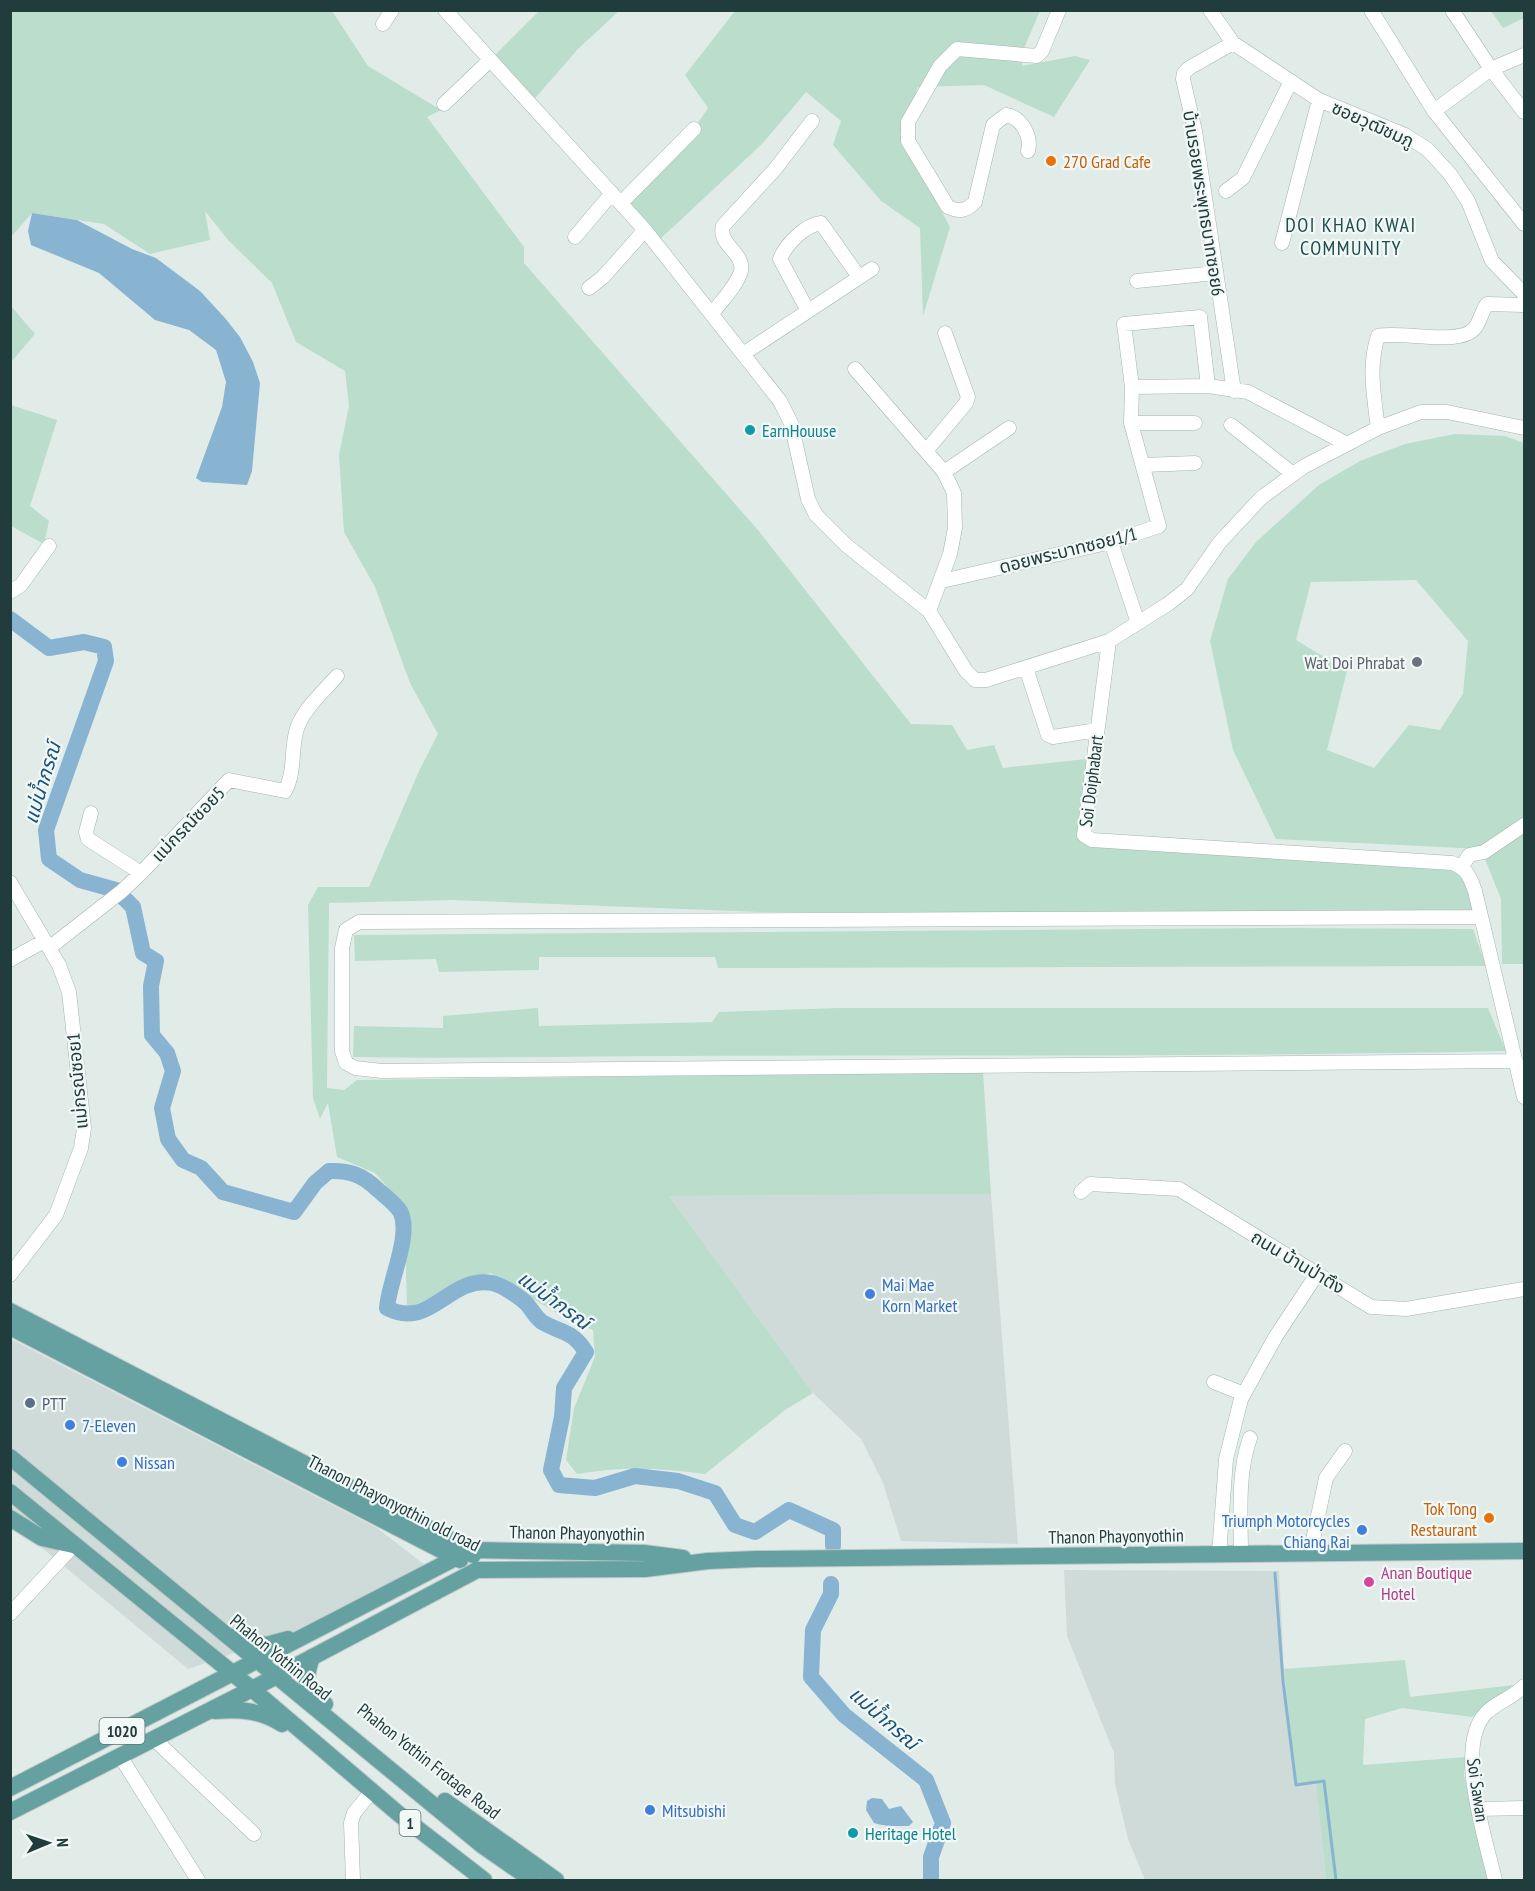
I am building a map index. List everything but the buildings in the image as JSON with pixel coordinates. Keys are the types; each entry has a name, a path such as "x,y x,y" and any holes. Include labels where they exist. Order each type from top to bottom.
{"main road":[{"name":"Thanon Phayonyothin old road","path":"10,1311 471,1550 477,1569"},
{"name":"Thanon Phayonyothin old road","path":"10,1327 477,1569"},
{"name":"Phahon Yothin Road","path":"10,1457 274,1676 483,1846 531,1881"},
{"name":"1","path":"10,1492 484,1881"},
{"name":"1","path":"10,1518 42,1538 74,1545"},
{"path":"427,1543 438,1558 428,1575"},
{"name":"Thanon Phayonyothin","path":"257,1662 428,1575 454,1557 471,1550 644,1553 708,1561"},
{"name":"Thanon Phayonyothin","path":"274,1676 477,1569 645,1569 708,1561 1524,1551"},
{"path":"225,1636 266,1645 315,1633"},
{"path":"182,1700 196,1687 206,1669 205,1660 190,1640"},
{"name":"Phahon Yothin Frotage Road","path":"312,1657 305,1676 310,1692 458,1812 556,1881"},
{"name":"1020","path":"10,1788 257,1662"},
{"name":"1020","path":"10,1812 274,1676"},
{"path":"204,1712 238,1709 259,1712 316,1744"},
{"path":"423,1797 458,1812"}],"street":[{"path":"383,24 392,10"},
{"path":"445,10 645,230 780,401 791,423 808,499 816,515 846,544 929,611 966,671 975,680 986,680 1109,641 1138,623 1187,589 1220,542 1261,498 1293,474 1378,428 1421,412 1447,412 1524,428"},
{"path":"1028,151 1029,140 1018,120 1006,115 1000,118 993,125 975,202 967,209 957,211 948,207 908,141 906,132 909,122 940,66 950,53 963,48 1037,56 1042,51 1059,10"},
{"name":"ซอยวุฒิชมภู","path":"1210,10 1233,43 1320,100 1405,135 1427,149 1450,174 1468,201 1492,261 1524,294"},
{"path":"1371,10 1434,111 1524,224"},
{"path":"1452,10 1491,69 1524,112"},
{"name":"บ้านรอยพระพุทธบาทซอย6","path":"1233,43 1189,68 1184,73 1183,79 1195,130 1234,391"},
{"path":"1434,111 1491,69 1524,55"},
{"path":"444,104 490,60"},
{"path":"1226,191 1243,177 1291,81"},
{"path":"1282,243 1320,100"},
{"path":"712,314 741,271 740,261 723,238 723,226 776,168 812,121"},
{"path":"574,237 694,129"},
{"path":"743,354 866,273 821,224 807,228 783,251 780,259 808,311"},
{"path":"589,288 603,277 645,230"},
{"path":"1137,280 1216,273"},
{"path":"1378,428 1372,374 1374,349 1378,336 1389,333 1431,336 1468,334 1476,327 1486,304 1524,305"},
{"name":"ดอยพระบาทซอย1/1","path":"942,581 1111,542 1159,526 1131,423 1132,387 1124,324 1200,317 1208,386"},
{"path":"926,451 966,403 968,397 945,333"},
{"path":"855,369 944,472 954,493 956,513 950,554 942,581 929,611"},
{"path":"1132,387 1208,386 1248,392 1347,444"},
{"path":"1131,423 1195,423"},
{"path":"1231,425 1293,474"},
{"path":"944,472 1009,428"},
{"path":"1143,465 1195,463"},
{"path":"1111,542 1138,623"},
{"path":"10,592 21,585 49,546"},
{"name":"Soi Doiphabart","path":"1109,641 1084,835 1092,840 1452,863 1462,867"},
{"path":"1026,668 1048,735 1053,737 1097,730"},
{"name":"แม่กรณ์ซอย5","path":"141,873 229,780 285,791 290,782 296,731 304,715 337,676"},
{"path":"10,960 47,944 111,900 141,873 88,839 86,832 91,813"},
{"path":"1524,825 1484,852 1468,855 1462,867 1471,879 1524,1097"},
{"name":"แม่กรณ์ซอย1","path":"10,882 47,944 69,992 84,1128 81,1148 56,1215 10,1275"},
{"path":"1481,917 359,922 346,930 342,948 342,1051 346,1063 355,1068 382,1071 1516,1061"},
{"name":"ถนน บ้านป่าตึง","path":"1081,1192 1089,1184 1179,1189 1371,1307 1406,1314 1524,1288"},
{"path":"1219,1555 1226,1459 1242,1397 1276,1336 1317,1274"},
{"path":"1214,1382 1242,1397"},
{"path":"1241,1555 1241,1501 1245,1452 1250,1438"},
{"path":"1310,1554 1326,1478 1345,1451"},
{"path":"10,1614 74,1545"},
{"name":"Soi Sawan","path":"1495,1881 1471,1765 1473,1740 1480,1721 1487,1712 1524,1686"},
{"path":"154,1739 254,1834"},
{"path":"120,1756 198,1881"},
{"path":"353,1881 351,1823 354,1812 372,1791"},
{"path":"1479,1809 1524,1808"}],"shaded area":[{"name":"Mai Mae Korn Market","path":"991,1194 1018,1544 901,1541 883,1483 861,1439 813,1393 669,1196"},
{"path":"11,1339 377,1528 425,1565 313,1626 188,1669 12,1523 11,1525"},
{"path":"1064,1570 1279,1571 1284,1669 1296,1784 1316,1782 1326,1880 1145,1880 1128,1839 1115,1784 1114,1753 1067,1636"}],"green space":[{"path":"11,11 332,11 368,66 441,110 427,117 524,247 524,263 757,529 911,724 952,725 967,750 994,745 1003,768 1086,759 1088,843 1462,867 1481,917 761,912 452,900 329,903 327,1088 344,1090 357,1080 983,1072 991,1194 669,1196 813,1393 785,1410 705,1474 641,1469 577,1474 566,1460 574,1408 595,1357 593,1330 565,1318 490,1273 407,1308 405,1231 408,1211 375,1173 337,1157 328,1103 320,1119 313,1098 308,905 318,887 369,887 419,771 438,734 410,683 375,587 344,532 339,455 349,406 345,371 296,342 272,283 229,241 205,211 210,240 150,254 104,224 32,213 11,237"},
{"path":"539,11 619,11 578,49 530,104 490,60"},
{"path":"735,11 1040,11 1024,48 1022,66 1075,56 1090,60 1054,117 984,85 918,87 900,134 950,227 923,316 920,228 881,201 833,145 841,121 806,92 763,143 658,241 625,199 694,129 708,108 685,75"},
{"path":"1491,11 1524,11 1524,18 1503,28"},
{"path":"11,306 35,334 11,362"},
{"path":"11,405 57,420 30,506 49,521 44,544 11,526"},
{"path":"1455,434 1505,436 1524,443 1524,964 1502,964 1501,899 1481,849 1276,839 1233,750 1210,641 1228,579 1256,542 1319,485 1360,461 1405,444","holes":["1416,580 1468,641 1463,694 1440,730 1409,725 1374,768 1327,750 1347,671 1296,640 1311,582"]},
{"path":"1286,928 1473,929 1486,966 718,968 715,957 539,957 539,970 439,972 436,959 355,961 354,935"},
{"path":"538,1008 539,1026 712,1022 719,1012 839,1008 1488,1008 1506,1051 1193,1055 353,1057 354,1026 443,1028 443,1016"},
{"path":"1405,1660 1410,1697 1514,1685 1472,1717 1402,1708 1365,1719 1363,1765 1466,1757 1464,1775 1489,1880 1326,1880 1316,1783 1296,1785 1284,1669"}],"water":[{"path":"32,213 77,220 132,249 156,258 200,291 225,318 240,337 253,362 260,383 252,471 247,485 202,482 196,478 222,407 226,382 216,350 189,330 155,320 99,273 31,245 28,231"},
{"path":"872,1798 882,1799 889,1809 901,1806 913,1822 909,1826 887,1826 874,1823 866,1810 867,1801"}],"waterway":[{"name":"แม่น้ำกรณ์","path":"10,619 49,648 84,642 104,647 106,661 46,830 49,859 80,880 116,890 133,907 143,953 156,961 151,986 152,1035 167,1053 173,1071 162,1108 168,1139 183,1160 201,1168 223,1192 294,1212 315,1183 329,1171 343,1171 361,1177 397,1207 403,1223 401,1246 387,1308 402,1313 416,1313 464,1287 477,1283 492,1283 520,1298 542,1322 576,1339 586,1352 564,1388 562,1417 551,1470 559,1485 595,1488 635,1476 678,1481 715,1493 735,1525 755,1532 789,1510 833,1530 833,1546"},
{"path":"1275,1573 1283,1681 1296,1785 1324,1781 1336,1880"},
{"name":"แม่น้ำกรณ์","path":"831,1584 831,1594 813,1630 811,1677 844,1715 926,1780 943,1823 931,1857 931,1880"}],"place":[{"name":"270 Grad Cafe","path":"1051,161"},
{"name":"EarnHouuse","path":"750,430"},
{"name":"Wat Doi Phrabat","path":"1417,662"},
{"name":"Mai Mae Korn Market","path":"870,1294"},
{"name":"PTT","path":"30,1403"},
{"name":"7-Eleven","path":"70,1425"},
{"name":"Nissan","path":"122,1462"},
{"name":"Tok Tong Restaurant","path":"1489,1518"},
{"name":"Triumph Motorcycles Chiang Rai","path":"1362,1530"},
{"name":"Anan Boutique Hotel","path":"1369,1582"},
{"name":"Mitsubishi","path":"650,1810"},
{"name":"Heritage Hotel","path":"853,1833"}],"district":[{"name":"DOI KHAO KWAI COMMUNITY","path":"1351,236"}]}
